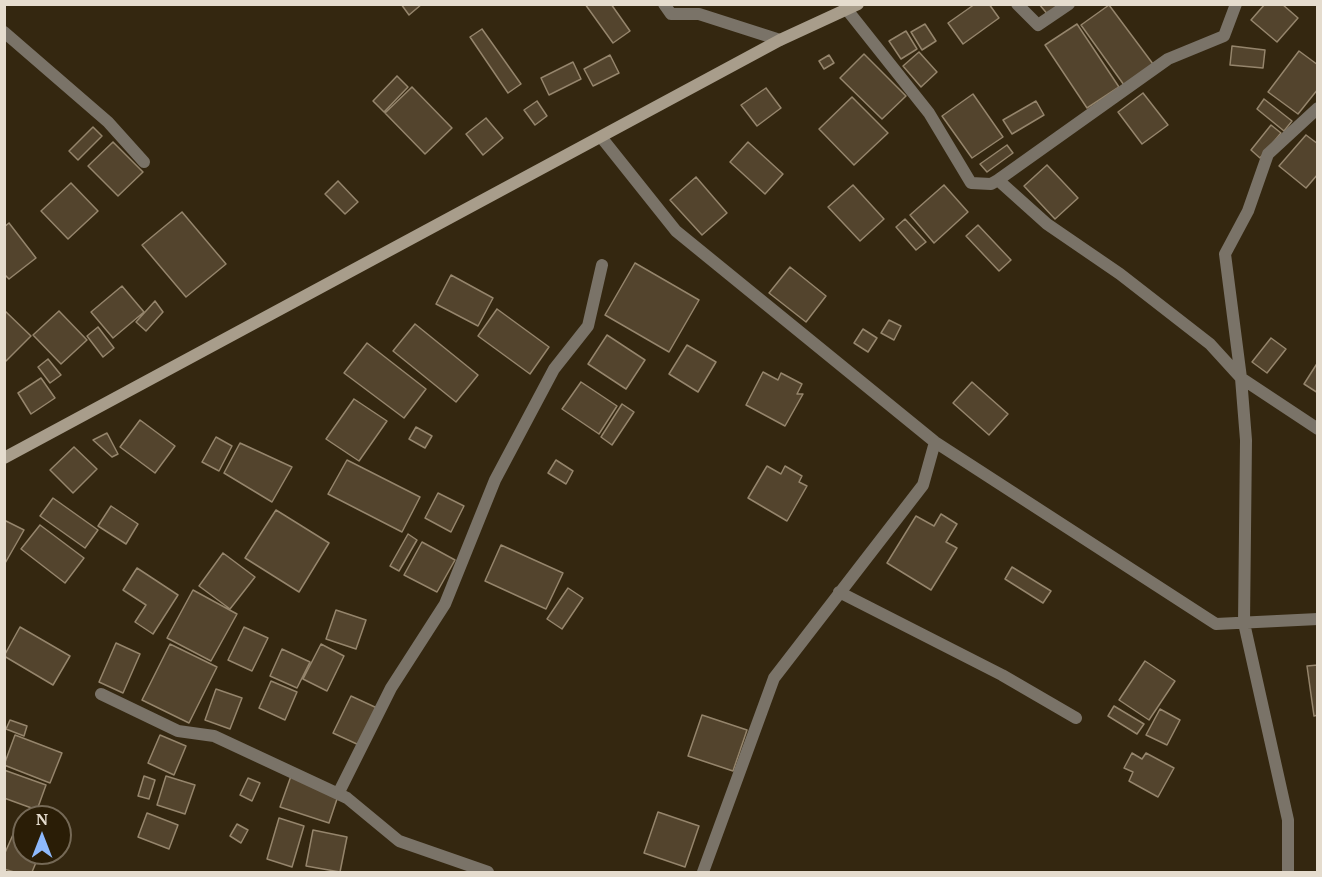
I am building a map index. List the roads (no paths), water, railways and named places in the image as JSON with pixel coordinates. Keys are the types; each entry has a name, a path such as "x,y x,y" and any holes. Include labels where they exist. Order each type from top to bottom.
{"main road":[{"path":"4,458 780,40 853,8"}],"street":[{"path":"664,4 671,14 699,14 780,40"},
{"path":"1017,4 1038,25 1068,4"},
{"path":"853,8 929,113 971,183 991,184 1168,59 1224,36 1236,4"},
{"path":"4,32 108,122 144,162"},
{"path":"1288,873 1288,819 1244,622 1246,440 1241,378 1225,254 1248,211 1268,154 1317,108"},
{"path":"601,137 676,231 935,442 1216,624 1317,618"},
{"path":"998,180 1047,224 1120,274 1210,344 1241,378 1317,429"},
{"path":"338,794 391,688 445,604 500,470 554,369 588,326 602,265"},
{"path":"703,873 774,678 923,485 935,442"},
{"path":"839,592 1002,675 1076,718"},
{"path":"101,694 178,731 214,736 347,798 399,841 488,873"}]}
